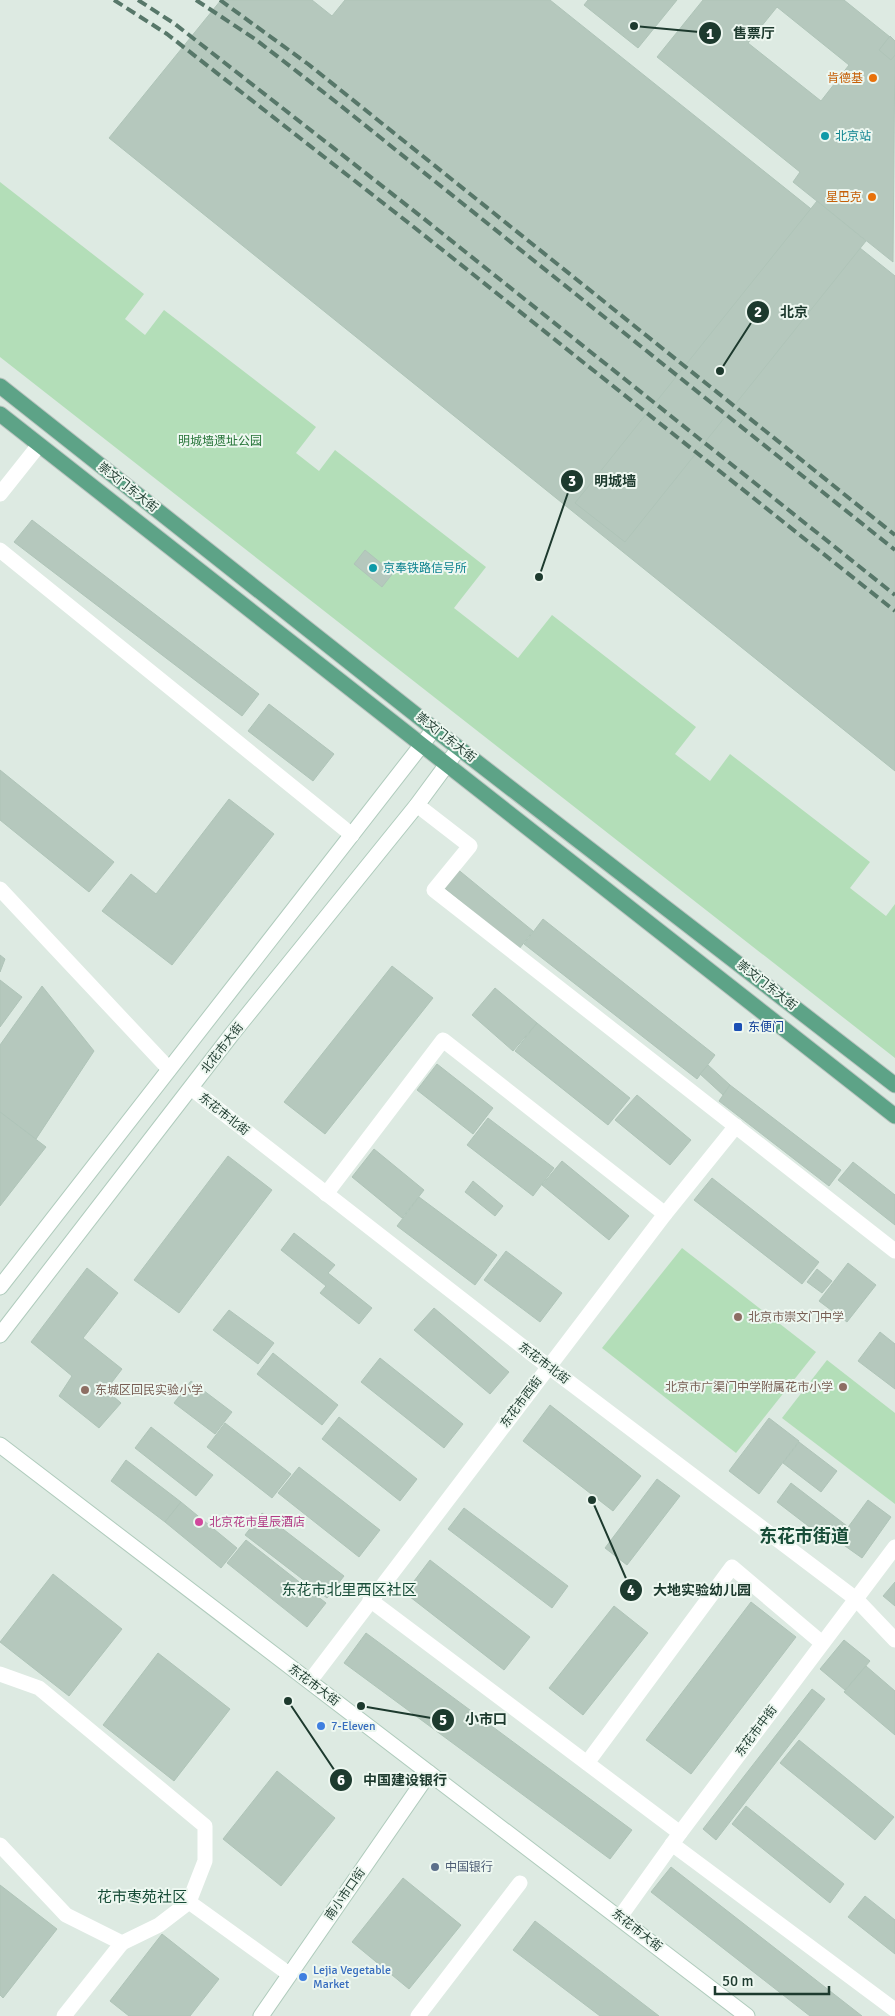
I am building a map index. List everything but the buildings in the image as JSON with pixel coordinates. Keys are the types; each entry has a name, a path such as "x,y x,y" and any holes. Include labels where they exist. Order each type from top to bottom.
{"main road":[{"name":"崇文门东大街","path":"0,386 434,729 895,1085"},
{"name":"崇文门东大街","path":"0,414 895,1116"}],"street":[{"path":"0,494 39,444"},
{"path":"0,550 352,835"},
{"path":"0,1288 434,729"},
{"name":"北花市大街","path":"0,1335 232,1034 417,805 459,748"},
{"path":"417,805 470,846 434,890 895,1251"},
{"path":"0,889 169,1069"},
{"path":"326,1194 443,1040 665,1214"},
{"name":"东花市北街","path":"191,1088 549,1367 856,1599 895,1640"},
{"name":"东花市西街","path":"310,1681 665,1214 736,1126"},
{"name":"东花市大街","path":"0,1445 150,1562 310,1681 747,2016"},
{"name":"东花市中街","path":"620,1917 676,1838 895,1547"},
{"path":"587,1763 732,1567 822,1643"},
{"path":"370,1600 587,1763 676,1838 895,2010"},
{"path":"0,1674 40,1688 205,1826 205,1861 189,1902 159,1925 122,1943 64,2016"},
{"name":"南小市口街","path":"261,2016 429,1773"},
{"path":"0,1845 66,1915 122,1943"},
{"path":"418,2016 520,1883"},
{"path":"189,1902 289,1974"}],"green space":[{"name":"明城墙遗址公园","path":"0,182 144,294 125,319 145,335 164,310 316,427 296,453 319,471 335,450 486,567 454,608 518,658 552,615 696,727 675,754 710,781 730,754 870,862 850,888 886,916 895,904 895,1058 0,357"},
{"path":"682,1248 816,1352 736,1453 602,1348"},
{"name":"北京市广渠门中学附属花市小学","path":"827,1360 895,1413 895,1504 782,1418"}],"railway":[{"path":"114,0 167,34 415,228 895,611"},
{"path":"138,0 175,24 423,218 895,595"},
{"path":"196,0 255,39 331,98 895,550"},
{"path":"220,0 308,64 895,535"}],"place":[{"name":"售票厅","path":"634,26"},
{"name":"肯德基","path":"873,78"},
{"name":"北京站","path":"825,136"},
{"name":"星巴克","path":"872,197"},
{"name":"北京","path":"720,371"},
{"name":"京奉铁路信号所","path":"373,568"},
{"name":"明城墙","path":"539,577"},
{"name":"东便门","path":"738,1027"},
{"name":"北京市崇文门中学","path":"738,1317"},
{"name":"北京市广渠门中学附属花市小学","path":"843,1387"},
{"name":"东城区回民实验小学","path":"85,1390"},
{"name":"大地实验幼儿园","path":"592,1500"},
{"name":"北京花市星辰酒店","path":"199,1522"},
{"name":"中国建设银行","path":"288,1701"},
{"name":"小市口","path":"361,1706"},
{"name":"7-Eleven","path":"321,1726"},
{"name":"中国银行","path":"435,1867"},
{"name":"Lejia Vegetable Market","path":"303,1977"}],"district":[{"name":"东花市街道","path":"804,1536"},
{"name":"东花市北里西区社区","path":"349,1590"},
{"name":"花市枣苑社区","path":"142,1897"}]}
